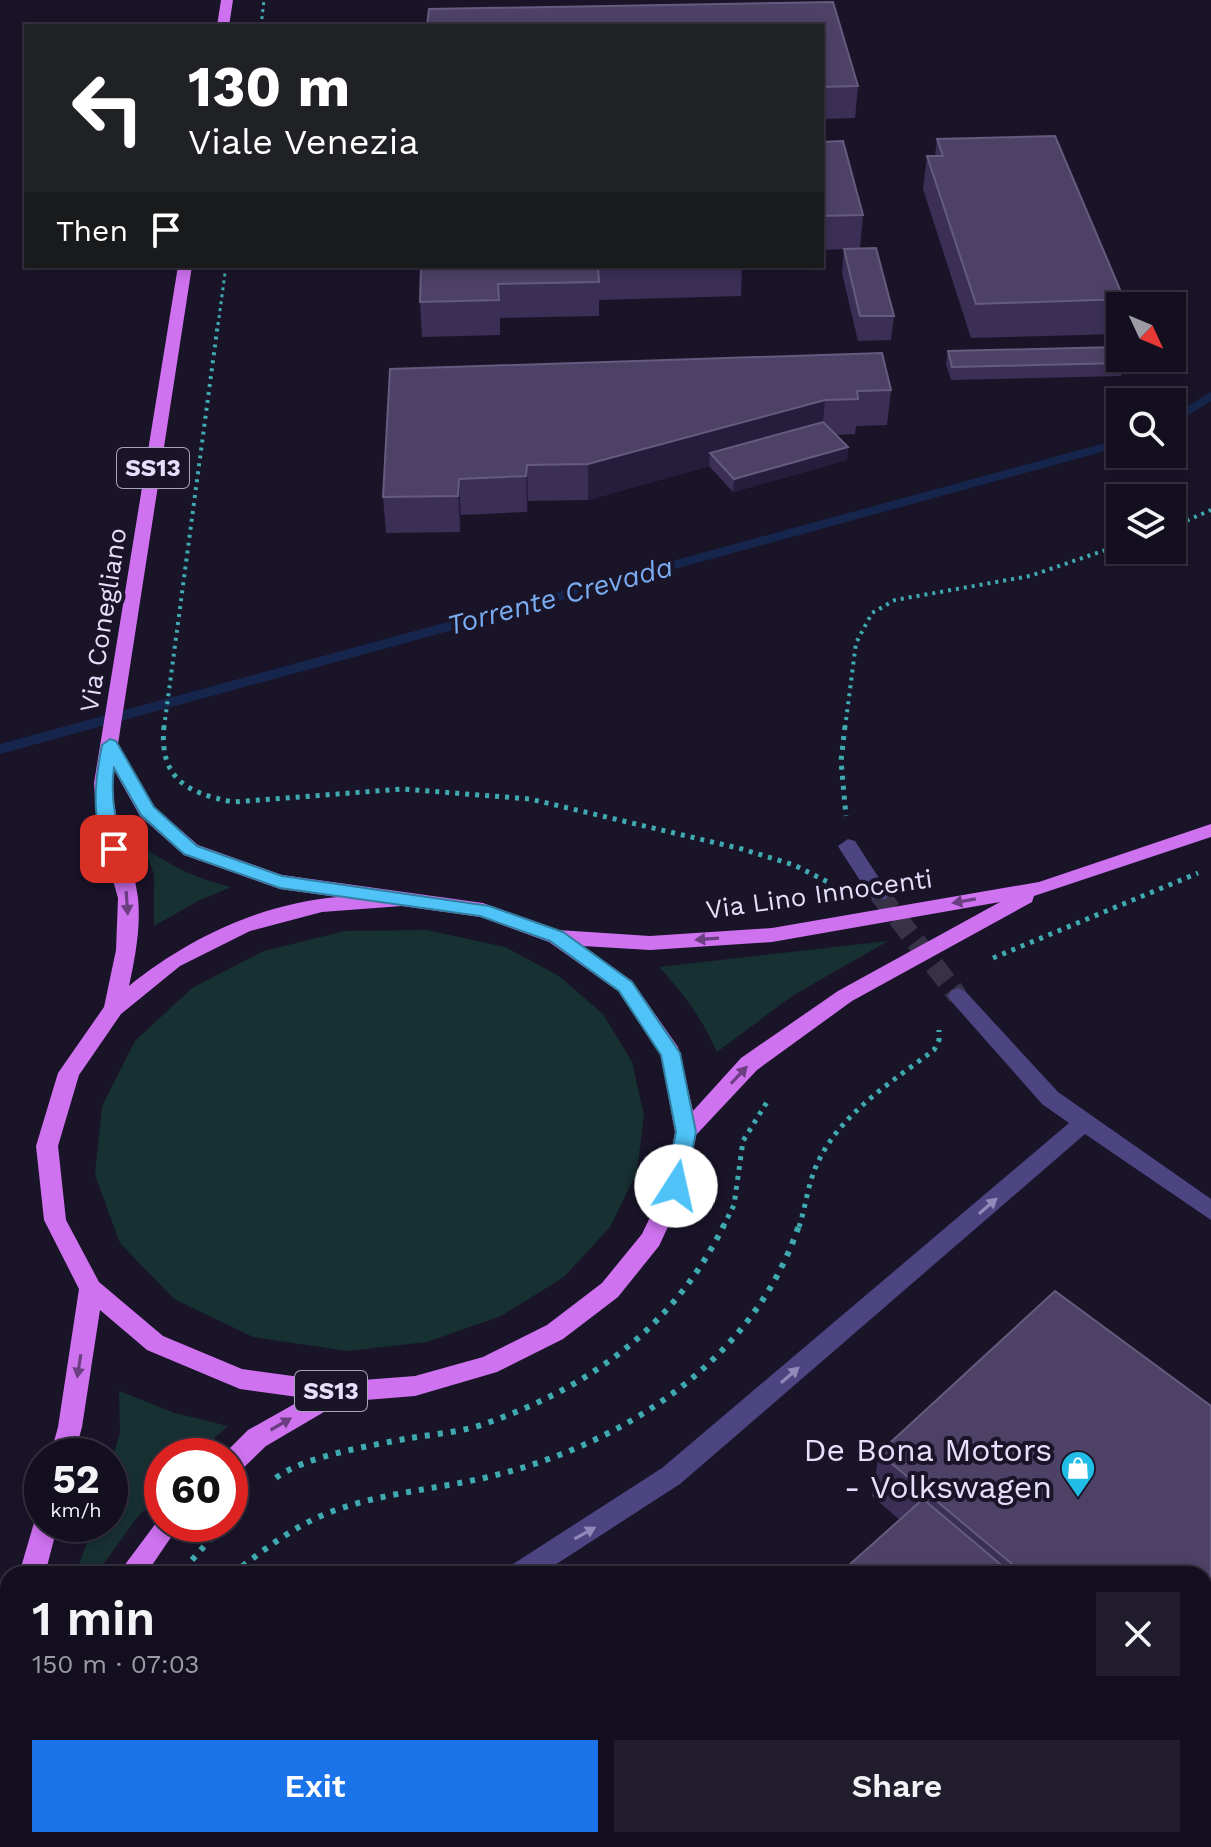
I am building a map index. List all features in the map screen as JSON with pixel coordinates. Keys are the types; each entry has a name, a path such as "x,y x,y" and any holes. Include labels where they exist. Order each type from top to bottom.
{"main road":[{"path":"223,24 227,0"},
{"name":"Via Conegliano","path":"110,745 185,268"},
{"name":"SS13","path":"110,745 147,811 191,850 280,882 483,910 556,937 625,986 671,1053 686,1132 676,1186 651,1240 610,1290 555,1332 489,1365 415,1386 337,1392 240,1379 155,1343 91,1289 55,1220 47,1146 69,1073 114,1009 173,961 244,926 322,905 402,899"},
{"name":"SS13","path":"110,745 103,783 107,824 128,898 126,950 114,1009"},
{"name":"Via Lino Innocenti","path":"556,937 650,943 772,935 1041,888 1211,830"},
{"name":"Via Lino Innocenti","path":"686,1132 749,1064 845,996 1041,888"},
{"path":"67,1438 91,1289"},
{"name":"SS13","path":"248,1447 257,1438 337,1392"},
{"path":"34,1566 40,1542"},
{"path":"137,1566 154,1542"}],"lane":[{"path":"848,846 879,894"},
{"path":"958,996 1050,1098 1211,1211"},
{"path":"530,1566 609,1519 671,1476 1084,1123"}],"path":[{"path":"261,24 264,0"},
{"path":"226,268 171,656 162,746 164,760 178,783 208,798 255,802 403,789 530,799 764,855 794,865 835,887"},
{"path":"1186,521 1211,510"},
{"path":"848,846 841,761 856,643 872,613 895,600 1030,576 1106,550"},
{"path":"981,964 1211,868"},
{"path":"244,1566 321,1515 358,1503 491,1477 549,1459 624,1424 684,1385 754,1319 777,1284 798,1231 820,1158 860,1109 934,1050 939,1040 939,1029 932,1018"},
{"path":"267,1484 286,1470 359,1448 486,1424 587,1378 654,1327 704,1266 734,1205 743,1141 770,1097"},
{"path":"248,1500 257,1491"},
{"path":"187,1566 208,1542"}],"green space":[{"path":"143,847 186,872 231,887 198,901 154,926 154,874"},
{"path":"427,930 505,947 559,976 603,1014 632,1062 644,1115 637,1172 610,1227 564,1277 501,1316 427,1342 348,1351 253,1337 174,1299 120,1243 95,1175 102,1106 135,1041 192,988 264,951 345,931"},
{"path":"888,941 792,996 717,1052 692,1007 659,967"},
{"path":"119,1391 175,1413 228,1426 214,1438 144,1438 144,1510 128,1530 128,1438 118,1438"},
{"path":"87,1542 119,1542 102,1566 79,1566"}],"building":[{"path":"833,2 858,86 824,87 824,24 427,24 429,9"},
{"path":"1055,136 1121,292 1106,292 1106,300 976,304 927,156 943,156 937,139"},
{"path":"843,141 863,215 824,216 824,142"},
{"path":"876,248 894,316 860,316 844,249"},
{"path":"421,268 598,268 599,282 498,284 499,300 420,302"},
{"path":"1106,347 1106,363 952,367 948,351"},
{"path":"882,353 891,390 857,391 858,399 825,400 588,464 527,465 526,476 459,479 458,496 383,497 390,369"},
{"path":"823,422 848,447 734,479 710,453"},
{"path":"1055,1291 1211,1406 1211,1566 1014,1566 879,1453"},
{"path":"923,1499 1003,1566 848,1566"}],"waterway":[{"name":"Torrente Crevada","path":"1186,412 1211,396"},
{"name":"Torrente Crevada","path":"0,749 1106,447"}],"tunnel":[{"path":"879,894 958,996"}],"place":[{"name":"De Bona Motors - Volkswagen","path":"1078,1499"}],"route":[{"path":"114,849 107,824 103,783 110,745 147,811 191,850 280,882 483,910 556,937 625,986 671,1053 686,1132 676,1186"}]}
